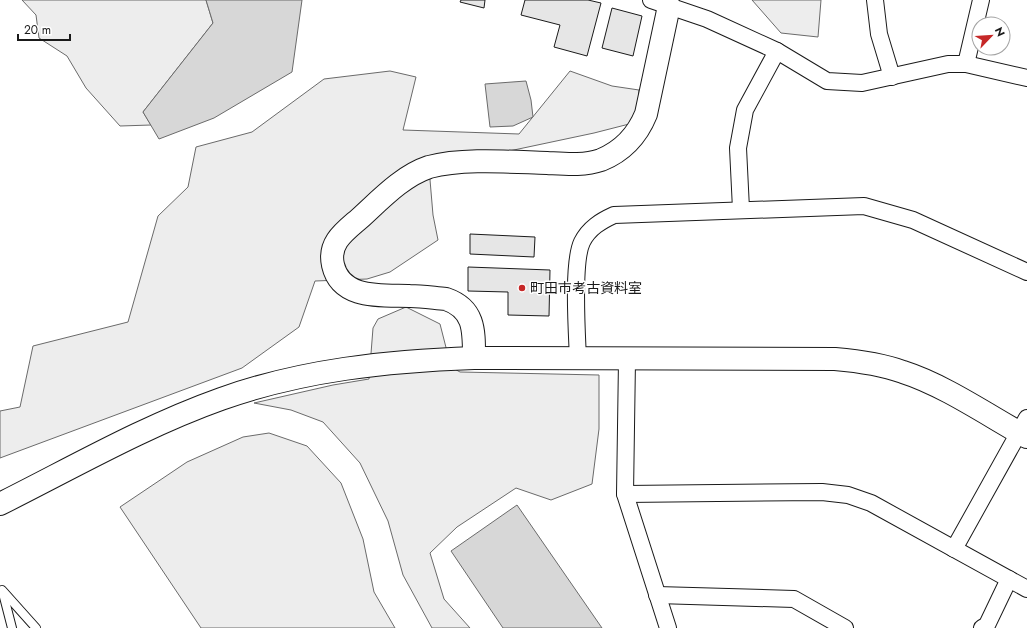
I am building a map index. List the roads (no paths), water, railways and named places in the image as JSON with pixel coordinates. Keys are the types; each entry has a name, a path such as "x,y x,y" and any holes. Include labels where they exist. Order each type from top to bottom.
{"street":[{"path":"875,0 879,34 892,77"},
{"path":"966,64 981,0"},
{"path":"474,358 474,337 471,321 464,309 456,303 446,299 373,295 355,291 343,284 334,270 331,256 334,243 398,184 429,168 446,164 498,161 582,164 600,160 618,152 636,134 646,114 660,3 707,19 777,51 827,81 862,83 948,64 966,64 1027,78"},
{"path":"741,209 738,148 745,110 777,51"},
{"path":"578,359 577,255 585,237 596,225 614,215 741,209 864,206 913,220 1027,272"},
{"path":"0,504 142,433 221,399 269,384 333,370 420,360 474,358 627,360 835,359 866,362 904,372 1024,429 954,549"},
{"path":"627,360 625,494 668,628"},
{"path":"625,494 822,492 848,495 871,503 1027,589"},
{"path":"986,627 1009,579"},
{"path":"657,595 794,599 845,628"}],"lane":[{"path":"1,587 12,628"},
{"path":"1,587 36,628"}],"place":[{"name":"町田市考古資料室","path":"522,288"}]}
